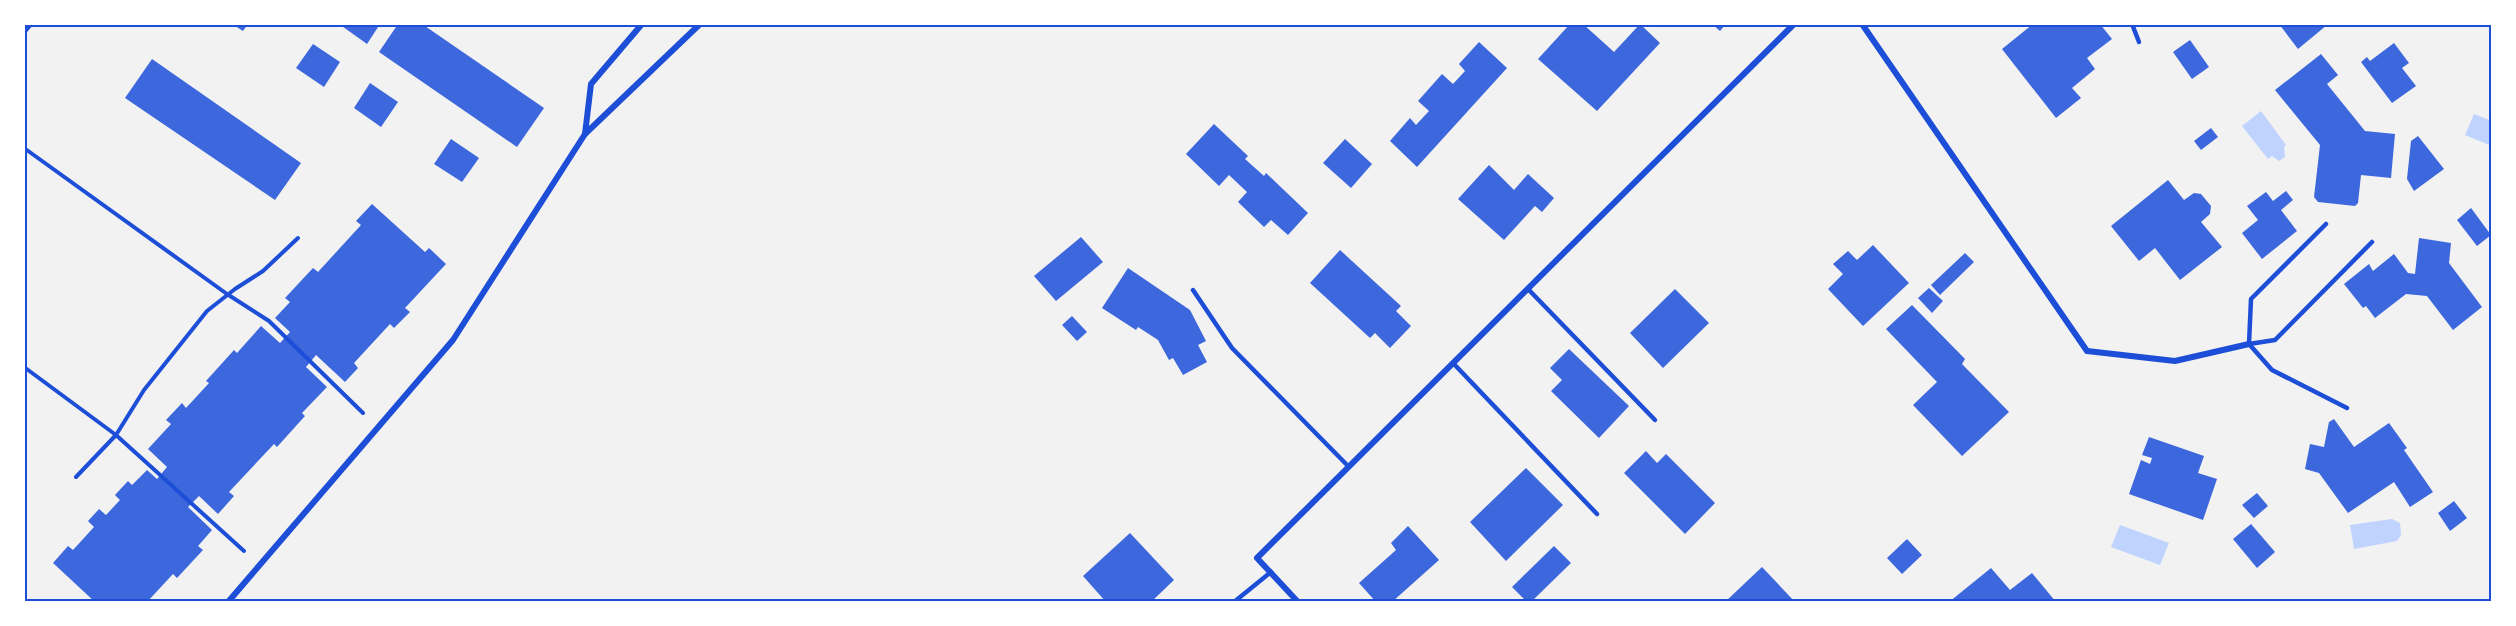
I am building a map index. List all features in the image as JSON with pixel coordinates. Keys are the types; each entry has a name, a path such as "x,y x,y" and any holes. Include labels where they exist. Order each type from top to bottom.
{"street":[{"path":"24,31 30,24"},
{"path":"585,134 591,84 642,24"},
{"path":"228,602 453,340 585,134 700,24"},
{"path":"1298,602 1257,558 1794,24"},
{"path":"1862,24 2087,351 2175,361 2249,344"}],"lane":[{"path":"2132,24 2139,42"},
{"path":"2326,224 2251,299 2249,344 2272,370 2347,408"},
{"path":"2249,344 2275,340 2372,242"},
{"path":"1528,289 1655,420"},
{"path":"1193,290 1232,348 1349,467"},
{"path":"1453,363 1597,514"},
{"path":"1234,602 1271,572"}],"path":[{"path":"24,148 227,294 269,321 379,428"},
{"path":"76,477 116,435 144,390 207,311 227,294 263,271 298,238"},
{"path":"24,367 116,435 260,566"}],"water":[{"path":"2261,111 2286,145 2284,147 2285,157 2279,161 2272,156 2268,159 2242,126"},
{"path":"2474,114 2492,121 2492,146 2465,135"},
{"path":"2392,519 2400,523 2401,535 2397,541 2354,549 2350,525"},
{"path":"2120,525 2169,543 2160,565 2111,547"}],"building":[{"path":"232,24 248,24 243,31"},
{"path":"339,24 380,24 367,44"},
{"path":"398,24 422,24 544,108 517,147 379,52"},
{"path":"1570,24 1583,24 1614,52 1640,24 1660,43 1597,111 1538,59"},
{"path":"1712,24 1726,24 1720,31"},
{"path":"2033,24 2100,24 2112,39 2087,58 2095,69 2072,88 2081,98 2056,118 2002,49"},
{"path":"2279,24 2326,24 2327,25 2298,49"},
{"path":"2190,40 2209,67 2192,79 2173,52"},
{"path":"1479,42 1507,68 1417,167 1390,141 1410,118 1416,125 1429,111 1418,101 1442,74 1453,84 1465,71 1459,64"},
{"path":"2394,43 2409,63 2402,68 2416,86 2392,103 2361,62 2367,57 2370,61"},
{"path":"313,44 340,62 324,87 296,68"},
{"path":"2321,54 2338,75 2327,84 2365,131 2395,134 2391,178 2361,175 2358,203 2355,206 2318,202 2314,197 2320,145 2275,90"},
{"path":"152,59 301,163 275,200 125,98"},
{"path":"370,83 398,102 381,127 354,108"},
{"path":"1214,124 1248,156 1245,159 1264,176 1266,173 1308,213 1288,235 1271,220 1264,227 1238,202 1247,192 1229,175 1219,186 1186,154"},
{"path":"2211,128 2218,137 2201,150 2194,141"},
{"path":"2418,136 2444,169 2414,191 2407,179 2411,141"},
{"path":"451,139 479,158 462,182 434,164"},
{"path":"1345,139 1372,164 1351,188 1323,163"},
{"path":"1489,165 1514,190 1528,174 1554,198 1542,212 1535,206 1504,240 1458,199"},
{"path":"2168,180 2184,200 2194,193 2201,194 2211,206 2210,214 2201,222 2222,247 2180,280 2155,248 2139,261 2111,226"},
{"path":"2286,191 2293,200 2281,210 2297,231 2262,259 2242,233 2258,220 2247,206 2266,192 2273,201"},
{"path":"372,204 425,252 429,248 446,264 405,308 410,312 394,328 390,324 354,363 358,368 345,382 316,355 306,367 327,387 302,413 305,416 277,447 274,444 229,492 234,496 218,514 199,496 188,507 212,530 198,546 203,550 177,578 173,574 147,602 95,602 53,563 68,546 73,550 94,527 88,521 99,509 106,515 120,500 115,495 128,481 132,485 147,470 157,479 167,467 148,449 171,424 166,420 182,403 186,408 209,383 206,381 234,350 237,353 261,326 280,343 290,332 275,318 290,302 285,298 313,268 318,272 361,225 356,221"},
{"path":"2471,208 2491,235 2477,246 2457,220"},
{"path":"1081,237 1103,262 1056,301 1034,276"},
{"path":"2419,238 2451,243 2449,263 2482,307 2453,330 2427,296 2406,294 2375,318 2366,306 2363,308 2344,284 2369,264 2373,271 2394,254 2408,273 2415,274"},
{"path":"1873,245 1909,283 1863,326 1828,289 1843,274 1833,264 1848,251 1857,260"},
{"path":"1340,250 1401,306 1396,311 1411,326 1390,348 1375,333 1370,338 1310,283"},
{"path":"1965,253 1974,262 1940,295 1931,285"},
{"path":"1128,268 1190,310 1206,341 1198,345 1207,362 1183,375 1173,358 1169,360 1158,340 1138,327 1136,330 1102,308"},
{"path":"1929,288 1943,301 1932,313 1918,298"},
{"path":"1675,289 1709,323 1663,368 1630,333"},
{"path":"1912,305 1965,359 1962,364 2009,412 1962,456 1913,405 1937,382 1886,329"},
{"path":"1072,316 1087,332 1077,341 1062,325"},
{"path":"1569,349 1629,406 1599,438 1551,391 1562,380 1550,368"},
{"path":"2334,419 2354,447 2389,423 2407,448 2404,450 2433,492 2410,507 2394,482 2348,513 2319,473 2305,469 2310,444 2324,447 2329,422"},
{"path":"2149,437 2204,456 2198,473 2217,479 2203,520 2129,494 2141,460 2150,464 2152,458 2142,455"},
{"path":"1646,451 1657,463 1666,454 1715,503 1685,534 1624,473"},
{"path":"1526,468 1563,505 1506,561 1470,522"},
{"path":"2257,493 2268,506 2254,518 2242,505"},
{"path":"2454,501 2467,518 2450,531 2438,513"},
{"path":"2251,524 2275,552 2257,568 2233,539"},
{"path":"1408,526 1439,560 1392,602 1376,602 1359,583 1396,550 1391,543"},
{"path":"1130,533 1174,580 1151,602 1106,602 1083,576"},
{"path":"1907,539 1922,555 1902,574 1887,558"},
{"path":"1554,546 1571,563 1531,602 1527,602 1512,587"},
{"path":"1762,567 1795,602 1725,602"},
{"path":"1991,568 2010,590 2032,573 2056,602 1949,602"}]}
